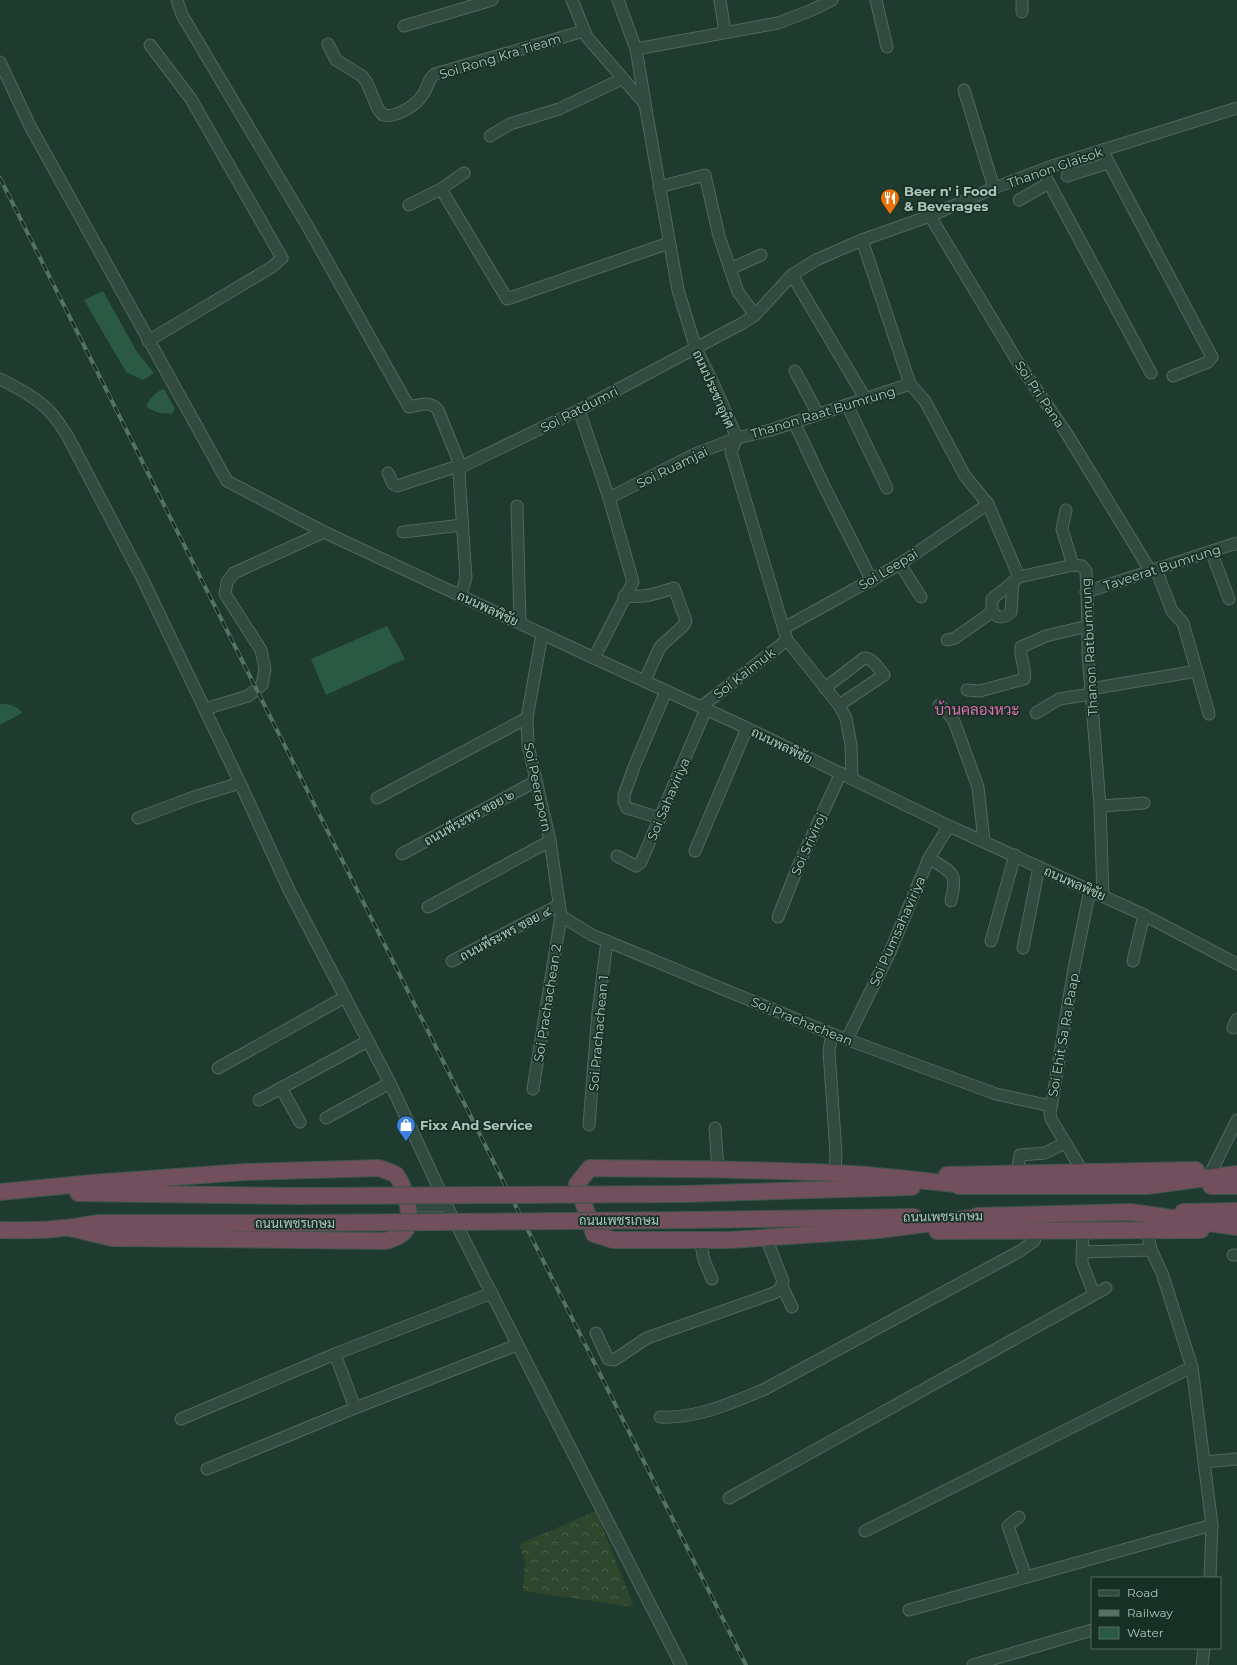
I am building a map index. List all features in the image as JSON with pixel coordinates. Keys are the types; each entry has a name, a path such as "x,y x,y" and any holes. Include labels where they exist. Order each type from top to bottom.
{"highway":[{"path":"0,1193 99,1182 245,1172 379,1168 395,1174 402,1184 408,1206 408,1225 399,1236 386,1241 112,1238 70,1228"},
{"path":"970,1186 886,1176 835,1173 718,1169 590,1168 577,1184 594,1234 613,1240 730,1240 766,1238 880,1230 987,1216"},
{"path":"886,1176 1212,1170 1237,1171"},
{"name":"ถนนเพชรเกษม","path":"0,1193 298,1196 684,1194 970,1186 1147,1186 1237,1174"},
{"path":"1147,1186 1237,1186"},
{"path":"1130,1212 1237,1211"},
{"name":"ถนนเพชรเกษม","path":"0,1230 30,1231 70,1228 97,1223 688,1220 987,1216 1130,1212 1237,1229"},
{"path":"880,1230 1147,1231 1237,1229"}],"street":[{"path":"177,0 182,15 304,221 409,407 427,404 434,406 438,410 461,467 459,473 466,578 461,595"},
{"path":"404,26 492,0"},
{"path":"572,0 587,37 645,104"},
{"name":"ถนนประชาอุทิศ","path":"618,0 636,50 678,290 696,349 714,384 736,438 731,452 784,628 786,640 839,705 846,718 851,745 852,778"},
{"path":"720,0 725,32"},
{"path":"636,50 778,23 812,10 832,0"},
{"path":"876,0 887,47"},
{"path":"1022,0 1022,12"},
{"name":"Soi Rong Kra Tieam","path":"328,44 336,60 362,76 367,83 378,109 383,115 388,116 402,112 417,102 424,93 429,81 436,74 584,30"},
{"path":"148,341 272,267 282,258 191,100 150,46"},
{"name":"ถนนพลพิชัย","path":"0,62 30,126 227,481 324,532 594,658 645,680 852,778 949,826 1144,915 1237,964"},
{"path":"490,136 510,124 559,109 622,79"},
{"path":"964,90 994,188"},
{"name":"Thanon Glaisok","path":"696,349 755,315 792,274 816,260 862,240 930,216 994,188 1042,170 1237,108"},
{"path":"1102,150 1212,357 1208,362 1173,376"},
{"path":"1067,176 1108,163"},
{"path":"1042,170 1151,373"},
{"path":"409,205 441,189 464,173"},
{"path":"659,187 704,175 719,236 738,292 755,315"},
{"path":"1019,200 1049,182"},
{"path":"441,189 507,299 669,243"},
{"name":"Soi Pri Pana","path":"930,216 1019,364 1068,434 1153,570 1172,611 1183,623 1209,714"},
{"path":"862,240 910,384 925,401 965,476 988,504 1016,580 1011,612 1002,618 996,616 992,612 992,599 1016,580"},
{"path":"730,269 761,255"},
{"path":"792,274 865,398"},
{"name":"Soi Ratdumri","path":"388,473 393,484 397,486 455,467 461,467 579,410 696,349"},
{"path":"795,371 818,414"},
{"path":"0,379 17,387 52,414 67,435 142,578 240,783 289,890 390,1084 447,1206 492,1293 516,1345 681,1665"},
{"name":"Thanon Raat Bumrung","path":"736,438 794,422 910,384"},
{"path":"847,405 888,488"},
{"path":"579,410 609,498 633,582 624,596 620,608 594,658"},
{"path":"794,422 824,486 872,581"},
{"name":"Soi Ruamjai","path":"609,498 695,454 736,438"},
{"name":"Soi Leepai","path":"784,628 872,581 900,564 988,504"},
{"path":"517,506 520,623"},
{"path":"1066,510 1062,529 1073,565"},
{"path":"403,532 462,526"},
{"path":"205,709 248,696 262,685 265,669 261,650 225,594 226,582 234,573 324,532"},
{"name":"Taveerat Bumrung","path":"1086,592 1237,543"},
{"path":"1211,551 1229,599"},
{"path":"900,564 921,598"},
{"name":"Thanon Ratbumrung","path":"1016,580 1073,565 1082,566 1086,571 1088,654 1100,806 1103,896"},
{"path":"624,596 641,598 674,588 686,621 681,628 660,647 645,680"},
{"path":"947,640 955,638 992,612"},
{"path":"967,690 980,691 1024,679 1025,674 1020,652 1021,647 1046,636 1088,626"},
{"name":"Soi Peeraporn","path":"542,634 527,718 528,746 550,840 561,916"},
{"name":"Soi Kaimuk","path":"704,708 786,640"},
{"path":"825,688 864,658 868,658 872,661 884,675 839,705"},
{"path":"1036,713 1059,699 1158,677 1197,671"},
{"path":"660,818 627,808 624,802 624,795 666,691"},
{"path":"939,705 954,721 978,787 984,842"},
{"name":"Soi Sahaviriya","path":"617,856 636,866 639,865 660,818 704,708"},
{"path":"377,798 399,782 527,718"},
{"path":"695,851 747,728"},
{"name":"Soi Sriviroj","path":"778,916 799,864 841,773"},
{"name":"ถนนพีระพร ซอย ๒","path":"402,854 536,781"},
{"path":"138,818 194,797 240,783"},
{"path":"1100,806 1144,803"},
{"name":"Soi Pumsahaviriya","path":"847,1039 890,952 928,858 949,826"},
{"path":"428,907 550,840"},
{"path":"991,941 1015,855"},
{"path":"928,858 954,877 955,883 951,901"},
{"path":"1023,948 1039,867"},
{"name":"Soi Ehit Sa Ra Paap","path":"1083,1172 1051,1119 1050,1106 1074,968 1090,890"},
{"name":"ถนนพีระพร ซอย ๔","path":"452,961 559,905"},
{"path":"1133,961 1144,915"},
{"name":"Soi Prachachean","path":"561,916 592,935 832,1034 996,1094 1050,1106"},
{"name":"Soi Prachachean 2","path":"534,1089 561,916"},
{"name":"Soi Prachachean 1","path":"589,1125 598,1012 607,941"},
{"path":"218,1068 345,997"},
{"path":"832,1034 829,1051 836,1154 835,1173"},
{"path":"259,1100 368,1041"},
{"path":"326,1118 390,1084"},
{"path":"280,1088 300,1122"},
{"path":"1212,1170 1237,1120"},
{"path":"715,1128 718,1169"},
{"path":"1017,1173 1020,1155 1045,1153 1065,1143"},
{"path":"408,1206 447,1206"},
{"path":"660,1417 675,1418 694,1414 721,1406 765,1389 1020,1251 1034,1241 1038,1231"},
{"path":"1083,1231 1082,1263 1094,1294"},
{"path":"1147,1231 1151,1250 1162,1272 1192,1367 1212,1525 1210,1577"},
{"path":"766,1238 781,1275 783,1281 782,1286 792,1307"},
{"path":"700,1240 704,1260 712,1279"},
{"path":"1082,1252 1151,1250"},
{"path":"596,1333 608,1359 614,1360 647,1338 774,1293 782,1286"},
{"path":"729,1498 1106,1288"},
{"path":"181,1419 335,1354 492,1293"},
{"path":"207,1469 355,1408 516,1345"},
{"path":"335,1354 355,1408"},
{"path":"865,1531 1192,1367"},
{"path":"1204,1462 1237,1459"},
{"path":"1019,1517 1008,1526 1026,1577"},
{"path":"909,1610 1212,1525"},
{"path":"973,1665 1091,1630"},
{"path":"1202,1665 1204,1649"}],"green space":[{"path":"596,1511 634,1607 523,1591 525,1561 519,1544"}],"water":[{"path":"103,291 137,352 154,373 143,380 126,372 84,300"},
{"path":"164,389 175,409 172,414 159,413 146,407 153,396"},
{"path":"387,626 405,659 326,695 311,659"},
{"path":"0,704 7,704 17,708 22,713 0,725"}],"railway":[{"path":"0,178 746,1665"}],"place":[{"name":"Beer n' i Food & Beverages","path":"890,215"},
{"name":"Fixx And Service","path":"406,1142"}],"district":[{"name":"บ้านคลองหวะ","path":"977,709"}]}
